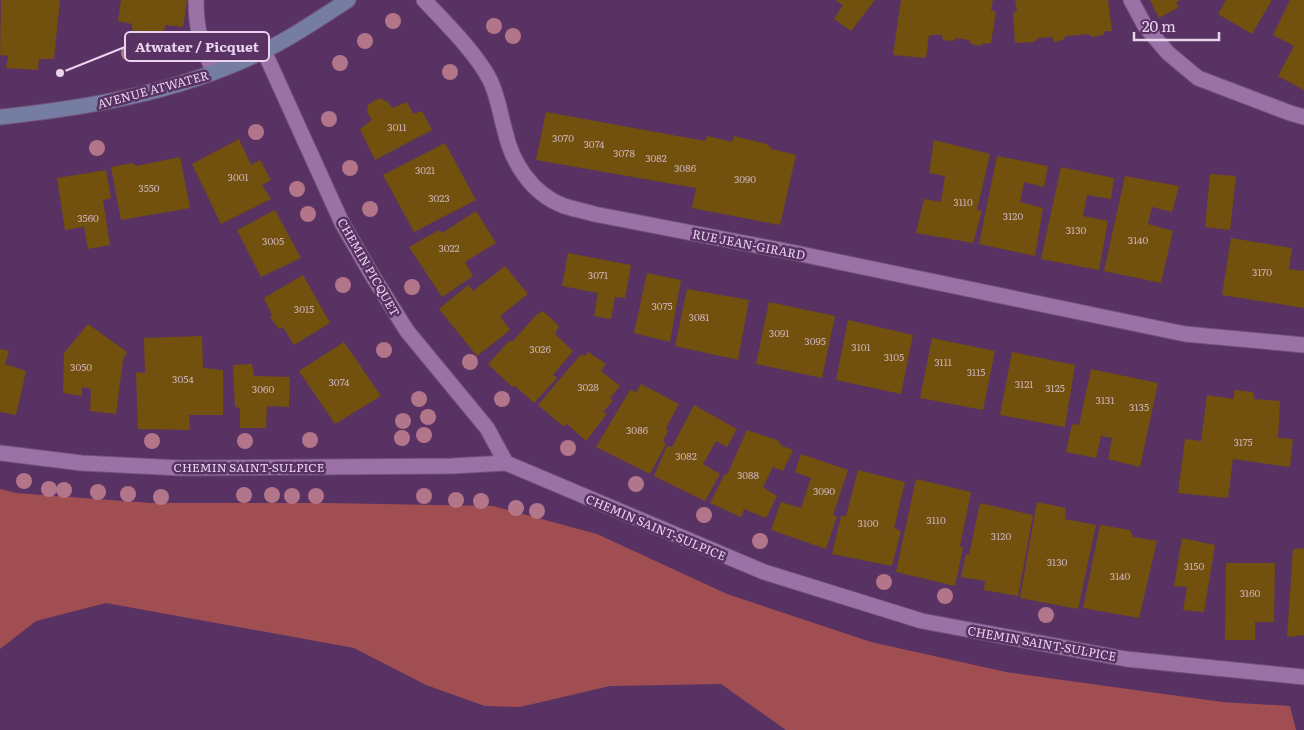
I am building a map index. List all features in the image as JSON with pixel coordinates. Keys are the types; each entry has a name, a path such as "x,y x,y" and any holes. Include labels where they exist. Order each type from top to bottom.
{"main road":[{"name":"AVENUE ATWATER","path":"0,117 43,113 112,101 153,91 214,72 288,39 348,0"}],"street":[{"path":"196,0 196,22 199,36 214,72"},
{"name":"RUE JEAN-GIRARD","path":"424,0 478,60 490,79 512,155 524,175 541,193 562,205 594,214 791,252 1185,334 1304,345"},
{"path":"1131,0 1145,26 1168,53 1198,78 1304,117"},
{"name":"CHEMIN PICQUET","path":"264,51 342,223 372,275 407,331 487,428 506,464"},
{"name":"CHEMIN SAINT-SULPICE","path":"0,453 81,463 180,468 506,464 764,572 922,621 1126,659 1304,677"}],"shaded area":[{"path":"0,489 16,493 151,503 325,503 493,506 597,534 727,594 871,642 1006,672 1222,702 1290,706 1296,730 786,730 721,684 610,686 520,707 485,706 426,685 354,648 106,603 36,621 0,649"}],"building":[{"path":"1,0 60,0 54,59 39,59 38,70 6,68 8,56 0,55"},
{"path":"121,0 187,0 183,27 166,25 162,34 132,30 132,24 118,21"},
{"path":"835,0 875,0 851,31 834,19 843,5"},
{"path":"901,0 993,0 991,10 996,12 991,43 980,46 971,44 969,40 956,38 953,41 943,40 942,35 929,35 926,58 893,55"},
{"path":"1015,0 1108,0 1112,31 1105,31 1103,35 1092,37 1089,34 1066,36 1063,40 1054,42 1052,37 1038,38 1034,42 1015,43 1013,12 1017,11"},
{"path":"1150,0 1180,0 1176,3 1179,7 1159,18"},
{"path":"1226,0 1272,0 1252,34 1218,14"},
{"path":"1290,0 1304,0 1304,90 1278,76 1294,46 1273,35"},
{"path":"379,98 388,102 392,108 407,102 413,114 422,111 432,130 375,160 360,129 372,120 367,112 368,105"},
{"path":"546,112 705,141 707,136 732,142 734,136 767,144 772,149 796,155 780,225 692,208 696,188 536,160"},
{"path":"239,139 251,165 260,160 271,180 262,185 271,199 221,224 192,164"},
{"path":"934,140 990,154 977,210 982,211 973,243 916,233 924,199 941,202 945,176 929,173"},
{"path":"445,143 476,200 414,232 383,175"},
{"path":"997,156 1048,166 1044,187 1024,182 1020,202 1043,208 1035,256 979,244"},
{"path":"180,157 190,208 121,220 111,167 133,163 136,166"},
{"path":"1061,167 1114,178 1111,199 1087,195 1083,216 1108,221 1099,270 1041,259"},
{"path":"106,170 111,198 103,200 110,245 88,249 84,227 65,230 57,178"},
{"path":"1210,174 1236,176 1230,230 1205,227"},
{"path":"1125,176 1179,186 1172,212 1152,207 1148,224 1173,231 1161,283 1104,271"},
{"path":"275,210 301,258 261,277 237,230"},
{"path":"476,211 496,243 465,262 473,276 442,297 409,247 439,230 442,233"},
{"path":"1231,238 1292,248 1289,269 1304,271 1304,308 1222,295"},
{"path":"568,253 631,265 625,298 615,297 611,319 594,316 598,293 562,286"},
{"path":"505,266 528,294 500,316 510,330 477,356 439,309 468,285 473,291"},
{"path":"647,273 681,280 670,342 634,333"},
{"path":"303,275 330,323 294,345 283,327 279,329 270,317 272,315 264,298"},
{"path":"687,289 749,300 738,360 675,346"},
{"path":"769,302 835,316 822,378 756,364"},
{"path":"543,311 559,326 555,334 573,351 553,375 557,378 534,403 515,386 512,387 488,364 509,341 513,341 536,315"},
{"path":"848,320 913,335 901,394 836,380"},
{"path":"88,324 127,352 123,360 116,414 90,411 91,389 82,387 82,396 63,393 64,353"},
{"path":"202,336 203,368 223,370 223,415 189,415 190,430 138,429 136,372 145,373 144,338"},
{"path":"932,338 995,351 983,410 920,398"},
{"path":"344,342 381,396 335,424 299,371"},
{"path":"0,349 9,351 5,364 26,371 16,415 0,412"},
{"path":"588,352 606,364 601,371 620,386 610,398 613,401 603,412 607,414 586,441 567,424 563,426 538,405 581,354 585,356"},
{"path":"1012,352 1075,365 1065,427 1000,415"},
{"path":"252,364 254,376 290,377 289,407 267,406 266,428 240,428 240,408 235,407 233,365"},
{"path":"1091,369 1158,383 1140,467 1108,459 1112,438 1101,436 1096,458 1066,452 1072,424 1079,425"},
{"path":"641,384 679,404 666,428 668,431 663,441 666,444 650,474 596,447 630,390 636,392"},
{"path":"1234,390 1253,392 1254,399 1280,401 1278,438 1293,439 1290,467 1233,459 1228,498 1178,493 1185,439 1201,441 1207,395 1234,399"},
{"path":"694,405 737,429 727,447 716,441 703,464 720,474 705,501 654,476 667,446 672,447"},
{"path":"747,430 777,440 782,446 793,450 783,471 773,467 763,487 777,496 766,518 744,509 741,517 710,503 724,475 728,473"},
{"path":"801,454 848,470 833,515 837,516 826,549 771,530 781,502 801,508 811,478 795,472"},
{"path":"858,470 905,482 894,528 901,531 892,566 832,554 841,516 846,516"},
{"path":"916,479 971,492 960,546 963,548 955,586 896,572"},
{"path":"1037,502 1066,508 1065,519 1096,525 1078,609 1020,598"},
{"path":"980,503 1033,515 1018,596 984,590 985,581 961,577 966,554 969,555"},
{"path":"1100,525 1130,530 1133,537 1157,541 1139,618 1083,608"},
{"path":"1182,538 1215,545 1204,612 1183,610 1187,587 1174,586"},
{"path":"1304,548 1304,635 1287,637 1293,549"},
{"path":"1226,563 1275,563 1274,622 1255,622 1255,640 1225,640"}],"place":[{"name":"Atwater / Picquet","path":"60,73"}]}
